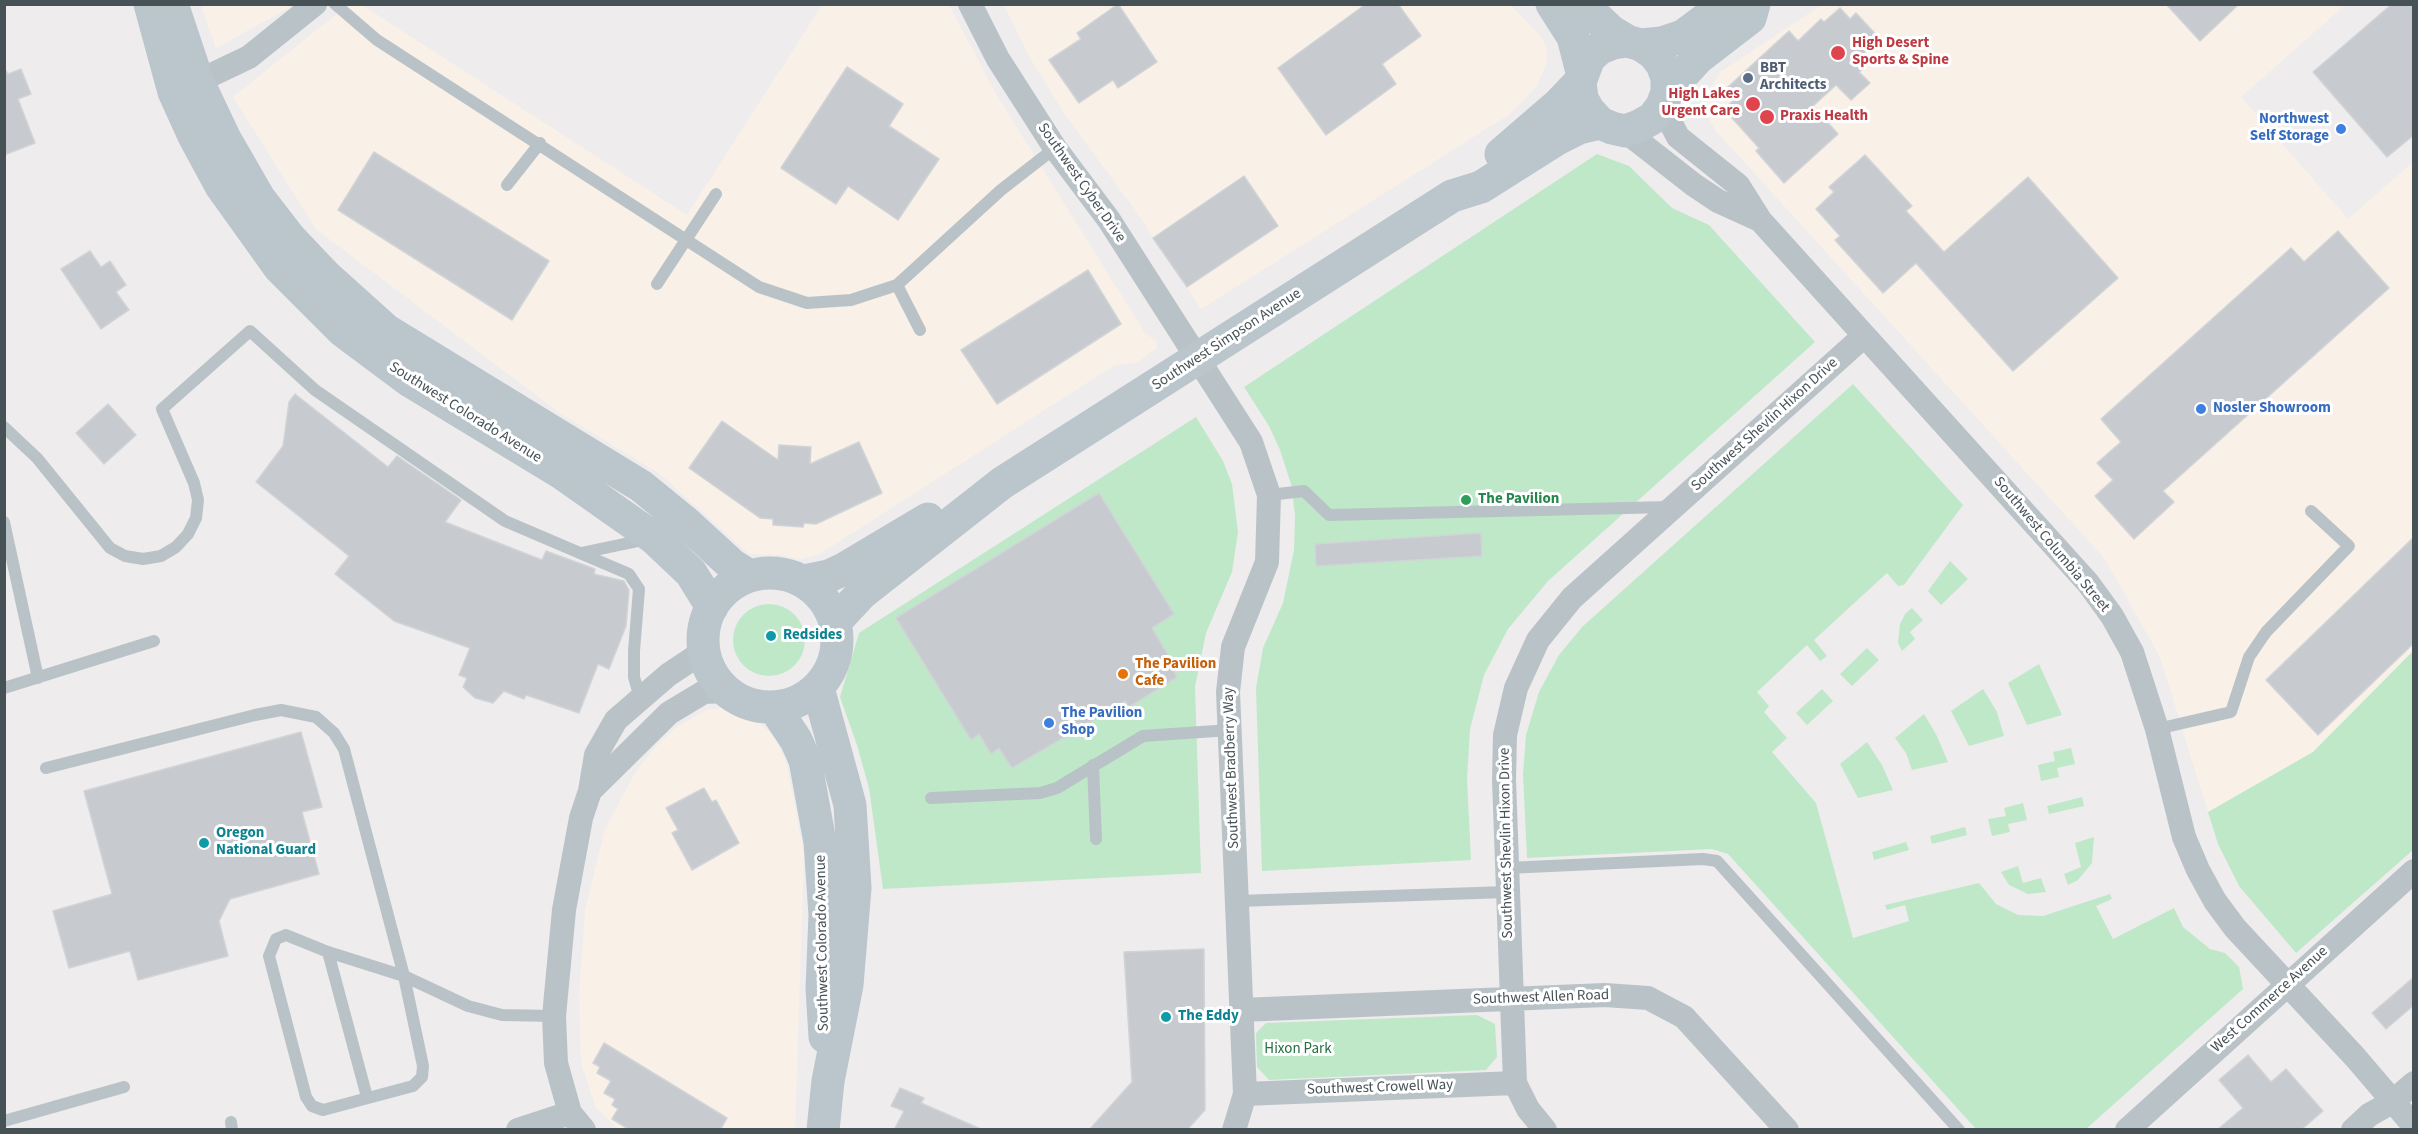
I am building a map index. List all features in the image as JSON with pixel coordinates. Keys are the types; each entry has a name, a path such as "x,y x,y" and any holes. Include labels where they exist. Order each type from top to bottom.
{"main road":[{"name":"Southwest Colorado Avenue","path":"150,4 186,87 221,186 279,267 343,331 410,381 572,480 654,538 691,573 712,607"},
{"name":"Southwest Colorado Avenue","path":"172,4 186,87 225,139 260,198 290,238 354,303 386,330 641,486 732,565 750,576"},
{"path":"1552,4 1573,37 1581,77 1582,99 1588,111 1612,127 1639,126 1653,118 1665,99 1698,58 1750,18 1754,4"},
{"path":"1582,4 1612,32 1653,53 1662,64 1667,78 1665,99"},
{"path":"1581,77 1589,58 1600,48 1613,43 1662,43 1683,36 1726,4"},
{"name":"Southwest Simpson Avenue","path":"1452,196 1473,172 1525,134 1581,77"},
{"name":"Southwest Simpson Avenue","path":"836,622 862,593 1002,483 1452,196 1481,187 1557,139 1579,128 1612,127"},
{"name":"Southwest Simpson Avenue","path":"804,581 837,572 925,520 1002,483"},
{"path":"778,573 804,581 824,598 836,622 837,645 832,668 818,687 798,701 774,707 757,706 740,700 726,691 711,673 704,651 705,628 712,607 729,588 750,576 778,573"},
{"name":"Southwest Colorado Avenue","path":"818,687 850,804 855,888 847,986 828,1081 823,1130"},
{"name":"Southwest Colorado Avenue","path":"774,707 796,740 804,760 820,842 825,915 822,988 828,1081"}],"street":[{"path":"186,87 249,57 315,4"},
{"name":"Southwest Cyber Drive","path":"970,4 998,59 1055,148 1109,220 1197,360"},
{"name":"Southwest Columbia Street","path":"1665,99 1678,137 1738,185 1760,220 2088,583 2112,616 2132,652 2157,729 2175,807 2198,870 2215,902 2235,928 2414,1126"},
{"name":"Southwest Columbia Street","path":"1612,127 1702,191 1760,220"},
{"name":"Southwest Shevlin Hixon Drive","path":"1545,1130 1528,1109 1515,1083 1507,892 1504,735 1516,688 1538,640 1572,598 1864,336"},
{"name":"Southwest Bradberry Way","path":"1197,360 1251,442 1269,495 1267,562 1233,647 1228,692 1245,1094 1234,1130"},
{"path":"518,1130 577,1121 556,1063 555,1016 564,910 581,818 590,791 596,755 616,720 640,698 704,651"},
{"path":"590,791 669,713 704,692 726,691"},
{"name":"West Commerce Avenue","path":"2127,1130 2414,871"},
{"name":"Southwest Allen Road","path":"1241,1010 1605,995 1648,998 1684,1017 1787,1130"},
{"name":"Southwest Crowell Way","path":"1245,1094 1515,1083"},
{"path":"2352,1130 2369,1115 2392,1102 2414,1083"}],"lane":[{"path":"335,4 378,40 759,287 807,303 851,300 897,285 1001,190 1055,148"},
{"path":"507,185 540,143"},
{"path":"657,284 716,194"},
{"path":"897,285 920,330"},
{"path":"4,427 38,458 110,548 125,556 143,559 160,556 176,547 188,534 196,518 198,500 194,483 162,409 250,331 315,390 505,521 629,574 639,589 634,677 640,698"},
{"path":"1269,495 1304,491 1329,515 1674,507"},
{"path":"2157,729 2231,712 2249,657 2266,632 2349,546 2311,511"},
{"path":"4,522 38,678"},
{"path":"581,553 654,538"},
{"path":"4,688 154,641"},
{"path":"46,768 281,710 316,717 334,733 344,749 345,764 404,976 423,1066 422,1077 413,1086 323,1110 312,1106 306,1097 269,956 276,939 286,935 328,952 404,976 468,1006 502,1015 555,1016"},
{"path":"931,798 1040,793 1057,788 1143,736 1230,730"},
{"path":"1093,765 1096,839"},
{"path":"1507,868 1703,859 1717,861 1959,1130"},
{"path":"1237,901 1507,892"},
{"path":"328,952 368,1097"},
{"path":"4,1121 124,1087"}],"shaded area":[{"path":"201,4 294,5 216,48"},
{"path":"348,5 362,5 687,215 822,5 949,5 996,94 1145,333 1156,341 1157,348 1136,363 1115,365 818,555 800,559 780,555 749,554 660,474 560,413 316,229 233,97"},
{"path":"1004,5 1511,5 1542,38 1547,49 1547,62 1537,86 1510,114 1201,309 1138,214 1066,116 1030,58"},
{"path":"1822,5 2345,5 2241,97 2348,219 2413,162 2413,651 2313,752 2208,812 2160,657 2105,559 1716,131 1707,115 1706,96 1720,72"},
{"path":"723,708 758,722 775,737 787,765 804,855 795,1129 619,1129 596,1108 581,1063 579,994 585,911 604,832 633,776 655,747 677,727 706,710"}],"green space":[{"name":"The Pavilion","path":"1597,154 1629,166 1672,208 1709,225 1815,342 1548,581 1508,629 1484,675 1470,729 1467,779 1471,860 1262,871 1256,688 1263,648 1283,603 1294,550 1295,515 1291,484 1280,450 1269,426 1244,387"},
{"path":"1853,384 1963,505 1904,585 1898,586 1887,573 1814,640 1827,656 1820,661 1807,645 1757,692 1769,706 1764,712 1787,738 1772,752 1816,803 1853,938 1909,921 1905,905 1887,910 1885,905 1979,883 1996,904 2018,915 2043,916 2110,894 2112,899 2096,906 2113,939 2174,908 2183,927 2210,949 2225,953 2239,967 2243,989 2086,1129 1976,1129 1728,854 1712,849 1527,858 1523,774 1526,735 1539,692 1559,655 1582,627"},
{"path":"1196,417 1223,461 1232,484 1238,532 1232,572 1206,633 1195,687 1201,873 883,889 869,788 840,697 859,633"},
{"path":"1950,561 1968,579 1941,605 1928,591"},
{"path":"769,604 789,610 799,620 805,640 799,660 789,670 769,676 749,670 739,660 733,640 739,620 749,610"},
{"path":"1912,608 1923,620 1910,632 1915,639 1902,651 1898,643 1900,624 1905,614"},
{"path":"1867,648 1879,660 1852,686 1840,674"},
{"path":"2413,651 2413,850 2296,953 2239,886 2218,844 2208,812 2313,752"},
{"path":"2039,664 2062,715 2027,725 2008,683"},
{"path":"1822,689 1833,701 1807,725 1796,713"},
{"path":"1983,689 1997,712 2004,736 1969,746 1951,711"},
{"path":"1924,714 1948,762 1912,770 1906,753 1895,738"},
{"path":"1867,742 1882,765 1893,790 1858,798 1840,764"},
{"path":"2071,748 2075,764 2057,768 2059,777 2041,781 2038,765 2055,761 2053,752"},
{"path":"2082,797 2084,806 2049,814 2047,806"},
{"path":"2023,803 2027,820 2008,824 2010,832 1992,836 1988,819 2006,816 2004,808"},
{"path":"1965,827 1967,835 1932,844 1930,836"},
{"path":"2094,837 2092,863 2078,880 2068,885 2064,874 2081,867 2075,843"},
{"path":"1906,842 1909,850 1874,860 1872,852"},
{"path":"2018,866 2023,883 2041,878 2046,892 2028,894 2009,885 2001,872"},
{"name":"Hixon Park","path":"1477,1015 1495,1024 1497,1057 1486,1070 1269,1080 1257,1067 1256,1033 1266,1023"}],"building":[{"path":"1118,4 1157,62 1118,88 1113,80 1079,103 1049,60 1081,39 1077,33"},
{"path":"1366,4 1398,4 1421,36 1382,64 1396,84 1326,135 1278,68"},
{"path":"2166,4 2239,4 2200,41"},
{"path":"2392,4 2414,4 2414,135 2387,157 2313,72"},
{"path":"1840,8 1850,19 1856,13 1880,39 1858,59 1865,67 1859,72 1870,83 1851,100 1836,85 1813,106 1838,134 1784,183 1756,151 1759,148 1724,109 1737,97 1728,87 1789,31 1798,41 1821,19 1824,22"},
{"path":"847,67 903,104 889,126 939,159 898,220 848,186 836,204 781,168"},
{"path":"4,68 8,74 21,69 31,94 18,99 35,143 4,155"},
{"path":"374,152 549,261 512,320 338,210"},
{"path":"1865,155 1912,206 1906,211 1944,252 2028,177 2118,278 2013,371 1916,263 1883,293 1835,240 1840,236 1816,209 1834,192 1829,187"},
{"path":"1244,176 1278,226 1187,287 1153,238"},
{"path":"2338,231 2389,288 2163,491 2174,502 2134,539 2095,496 2113,480 2097,463 2121,442 2101,419 2291,248 2304,262"},
{"path":"90,251 101,267 110,261 126,285 116,292 129,310 101,329 61,269"},
{"path":"1088,270 1121,324 997,404 961,350"},
{"path":"295,394 388,467 397,456 461,500 445,522 542,560 546,551 595,569 594,574 624,581 629,590 626,626 609,669 598,664 579,713 526,695 524,699 504,691 493,703 475,698 463,687 467,678 459,675 470,648 394,621 335,574 349,556 256,482 283,446 289,402"},
{"path":"108,404 136,435 104,464 76,433"},
{"path":"722,421 778,460 779,445 811,447 810,464 859,442 882,493 816,524 804,523 803,527 773,525 773,519 760,518 689,468"},
{"path":"1099,493 1174,614 1152,628 1168,655 1165,657 1177,677 1129,707 1125,701 1012,768 999,748 991,754 979,734 971,740 896,618"},
{"path":"1481,533 1482,556 1316,566 1315,544"},
{"path":"2414,537 2414,643 2318,735 2266,680"},
{"name":"Oregon National Guard","path":"301,732 322,807 302,812 319,874 230,899 219,921 228,956 138,980 130,951 69,968 53,911 112,894 84,791"},
{"path":"704,788 712,802 716,800 739,843 692,870 672,833 678,830 666,808"},
{"name":"The Eddy","path":"1204,949 1205,1110 1187,1130 1089,1130 1132,1082 1124,952"},
{"path":"2414,977 2414,1005 2386,1029 2372,1013"},
{"path":"604,1043 727,1118 720,1130 630,1130 612,1119 618,1109 612,1105 615,1099 604,1093 611,1081 597,1073 600,1067 593,1063"},
{"path":"2248,1055 2271,1082 2286,1069 2323,1111 2301,1130 2217,1130 2243,1108 2219,1080"},
{"path":"900,1088 924,1098 921,1103 983,1130 894,1130 904,1111 891,1106"}],"place":[{"name":"High Desert Sports & Spine","path":"1838,53"},
{"name":"BBT Architects","path":"1748,78"},
{"name":"High Lakes Urgent Care","path":"1753,104"},
{"name":"Praxis Health","path":"1767,117"},
{"name":"Northwest Self Storage","path":"2341,129"},
{"name":"Nosler Showroom","path":"2201,409"},
{"name":"The Pavilion","path":"1466,500"},
{"name":"Redsides","path":"771,636"},
{"name":"The Pavilion Cafe","path":"1123,674"},
{"name":"The Pavilion Shop","path":"1049,723"},
{"name":"Oregon National Guard","path":"204,843"},
{"name":"The Eddy","path":"1166,1017"}]}
